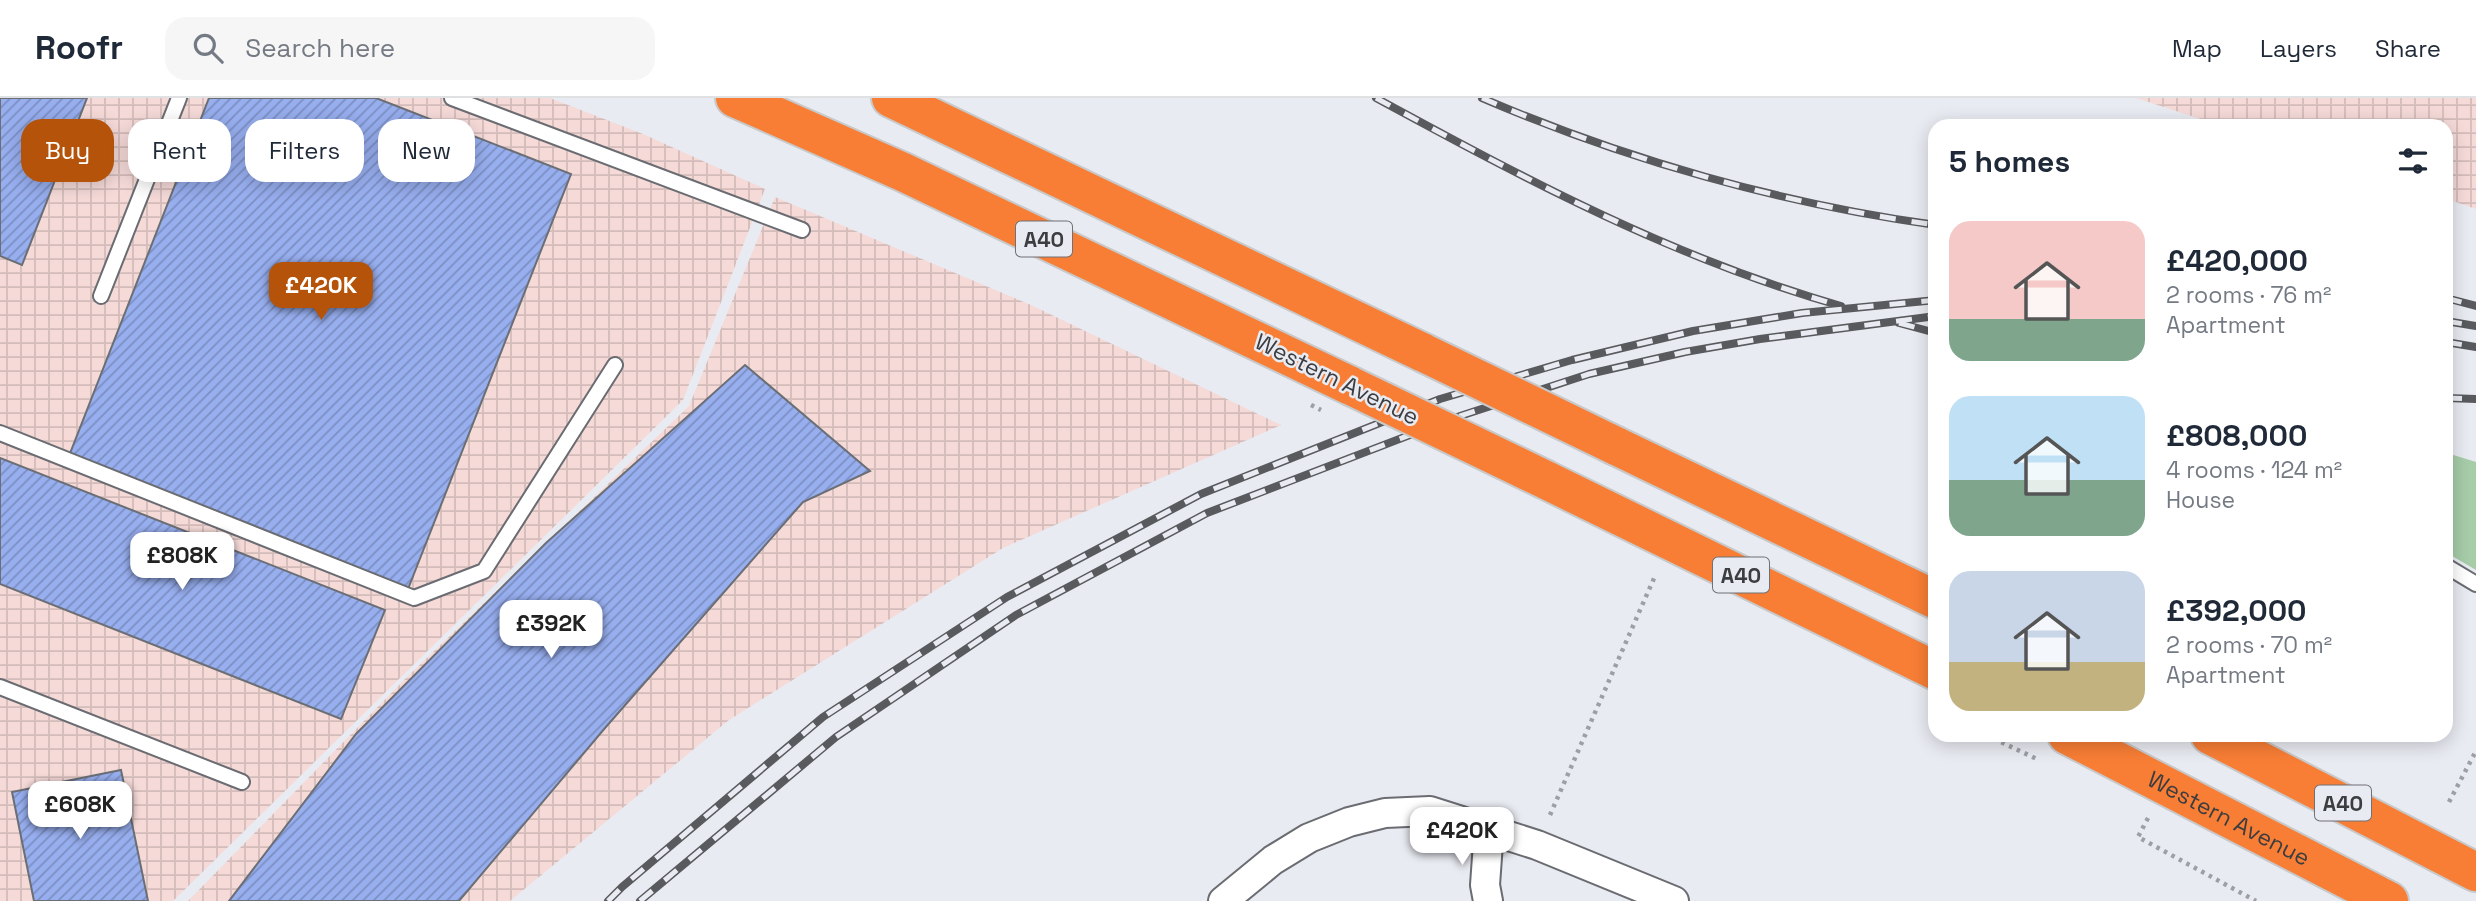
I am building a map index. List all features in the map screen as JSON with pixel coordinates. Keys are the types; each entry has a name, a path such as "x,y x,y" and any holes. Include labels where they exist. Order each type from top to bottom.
{"highway":[{"name":"Western Avenue","path":"735,98 903,172 1546,480 1928,667"},
{"name":"A40","path":"891,98 1928,596"},
{"name":"Western Avenue","path":"2081,742 2389,901"},
{"name":"A40","path":"2224,742 2476,872"}],"street":[{"path":"1223,901 1273,860 1309,838 1349,822 1385,813 1430,811 1537,845 1674,901"},
{"path":"1488,901 1485,885 1489,829"}],"lane":[{"path":"101,296 179,98"},
{"path":"452,98 802,230"},
{"path":"0,433 414,598 484,571 615,365"},
{"path":"2453,570 2476,584"},
{"path":"0,687 242,782"}],"path":[{"path":"1537,845 1655,576"},
{"path":"2449,802 2476,751"},
{"path":"2148,816 2138,837 2256,901"}],"shaded area":[{"path":"0,98 550,98 643,134 765,189 683,400 173,901 0,901"},
{"path":"2136,98 2476,98 2476,209 2453,201 2453,119 2200,119"},
{"path":"775,197 1031,305 1281,425 1003,548 729,720 510,901 188,901 406,678 689,406"}],"green space":[{"path":"2453,455 2476,462 2476,570 2453,557"}],"building":[{"path":"0,98 87,98 79,119 21,119 21,182 54,182 22,265 0,256"},
{"path":"209,98 376,98 430,119 378,119 378,182 475,182 475,137 571,174 408,589 69,456 176,182 231,182 231,119 201,119"},
{"path":"745,365 870,471 803,502 605,728 459,901 229,901 356,734 546,543"},
{"path":"0,458 385,610 341,719 0,584"},
{"path":"121,770 148,901 34,901 12,792"}],"railway":[{"path":"1376,98 1546,188 1660,241 1779,287 1841,306"},
{"path":"1482,98 1591,141 1704,176 1820,205 1928,224"},
{"path":"2453,300 2476,306"},
{"path":"608,901 823,717 1007,597 1201,494 1440,399 1572,360 1693,331 1802,313 1928,301"},
{"path":"640,901 836,737 1016,615 1207,513 1454,418 1589,374 1685,352 1760,339 1928,317"},
{"path":"2453,322 2476,326"},
{"path":"1899,323 1928,331"},
{"path":"2453,343 2476,347"},
{"path":"2453,398 2476,399"}]}
